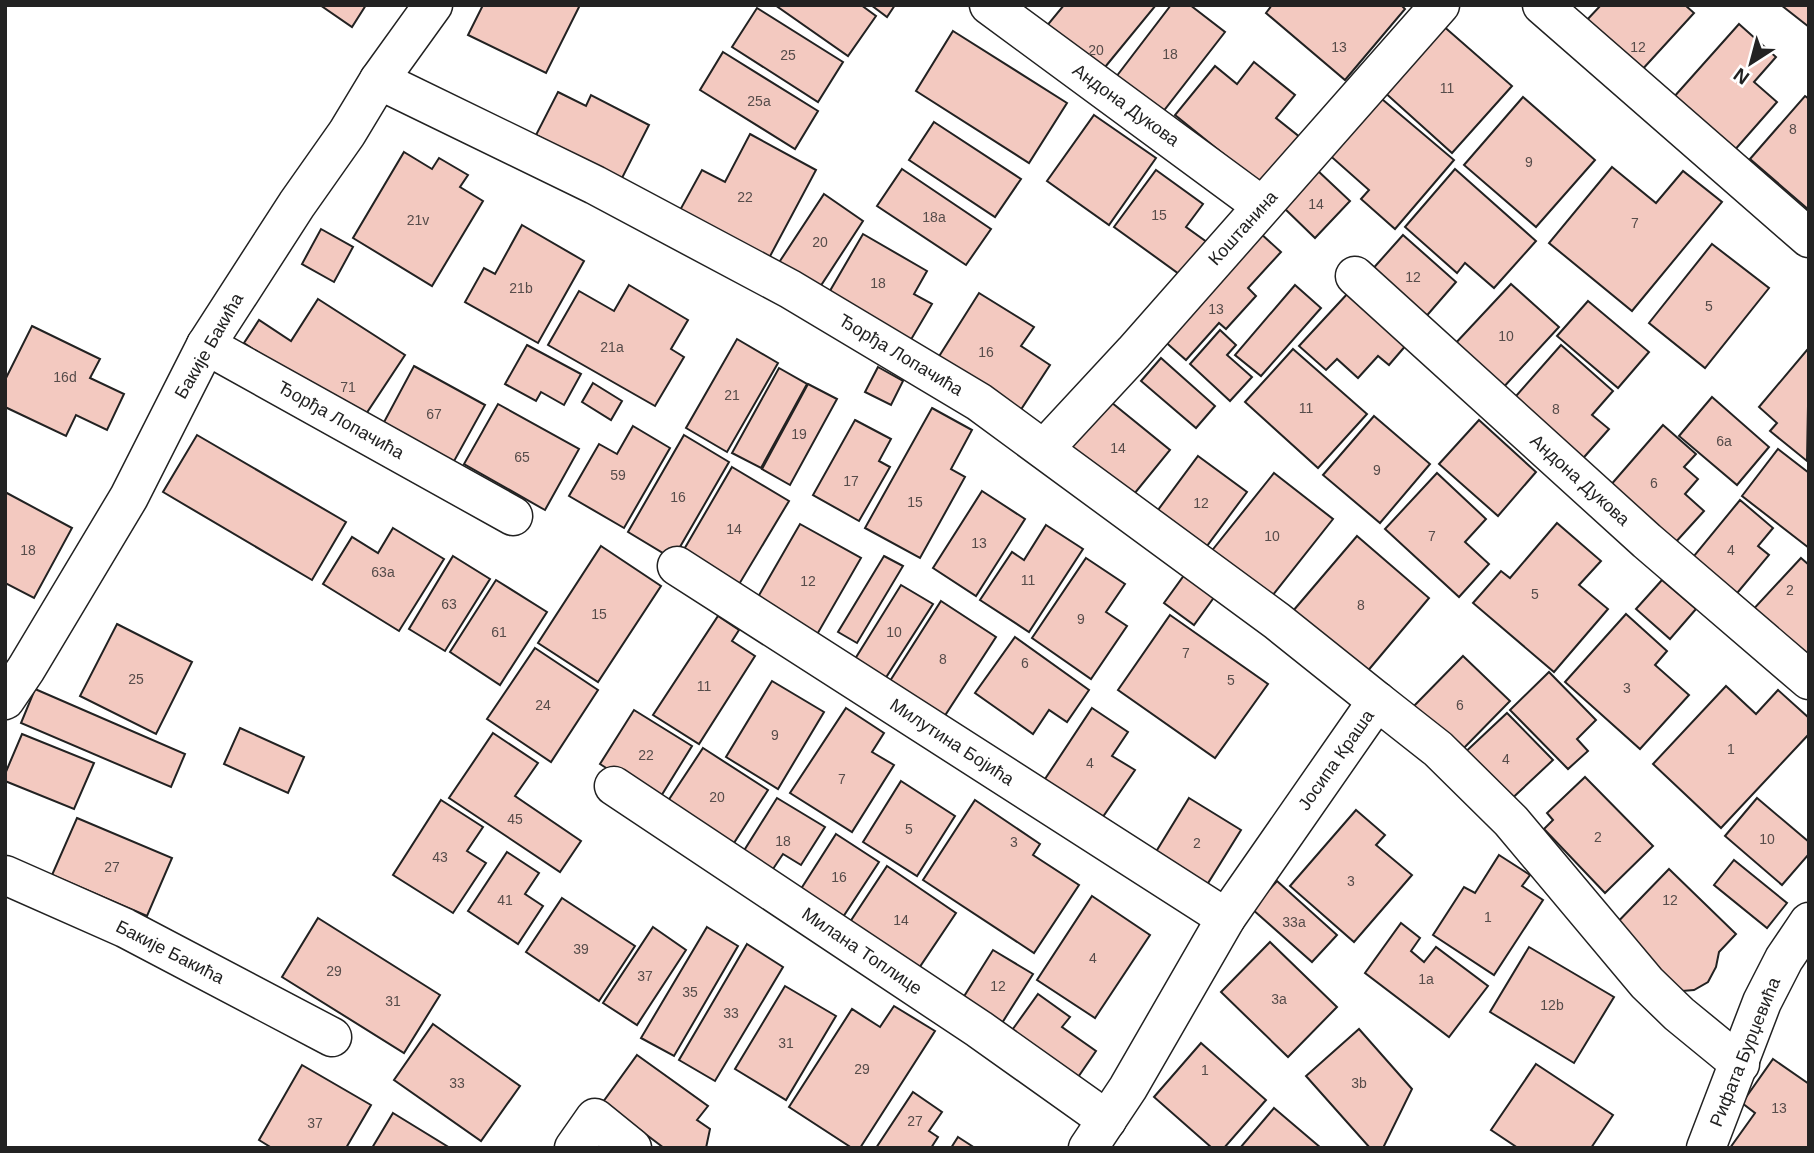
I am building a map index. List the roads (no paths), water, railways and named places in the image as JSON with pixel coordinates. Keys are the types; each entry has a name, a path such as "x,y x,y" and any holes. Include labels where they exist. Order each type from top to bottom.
{"street":[{"name":"Бакије Бакића","path":"5,700 129,496 206,345 297,204 347,133 379,80 433,5"},
{"name":"Андона Дукова","path":"989,5 1262,206"},
{"name":"Коштанина","path":"1044,449 1134,352 1440,5"},
{"path":"1542,5 1809,238"},
{"name":"Ђорђа Лопачића","path":"379,80 595,185 790,289 979,402 1277,621 1377,701"},
{"name":"Андона Дукова","path":"1355,276 1647,541 1809,680"},
{"name":"Ђорђа Лопачића","path":"206,345 513,516"},
{"name":"Милутина Бојића","path":"677,566 1226,918"},
{"name":"Јосипа Краша","path":"1098,1134 1226,918 1377,701 1438,748 1511,821 1647,983 1679,1014 1740,1063"},
{"name":"Милана Топлице","path":"614,786 967,1022 1098,1134"},
{"name":"Бакије Бакића","path":"5,875 124,928 332,1037"},
{"name":"Рифата Бурџевића","path":"1706,1148 1762,1002 1784,959 1809,922"},
{"path":"575,1148 595,1118 632,1148"}]}
